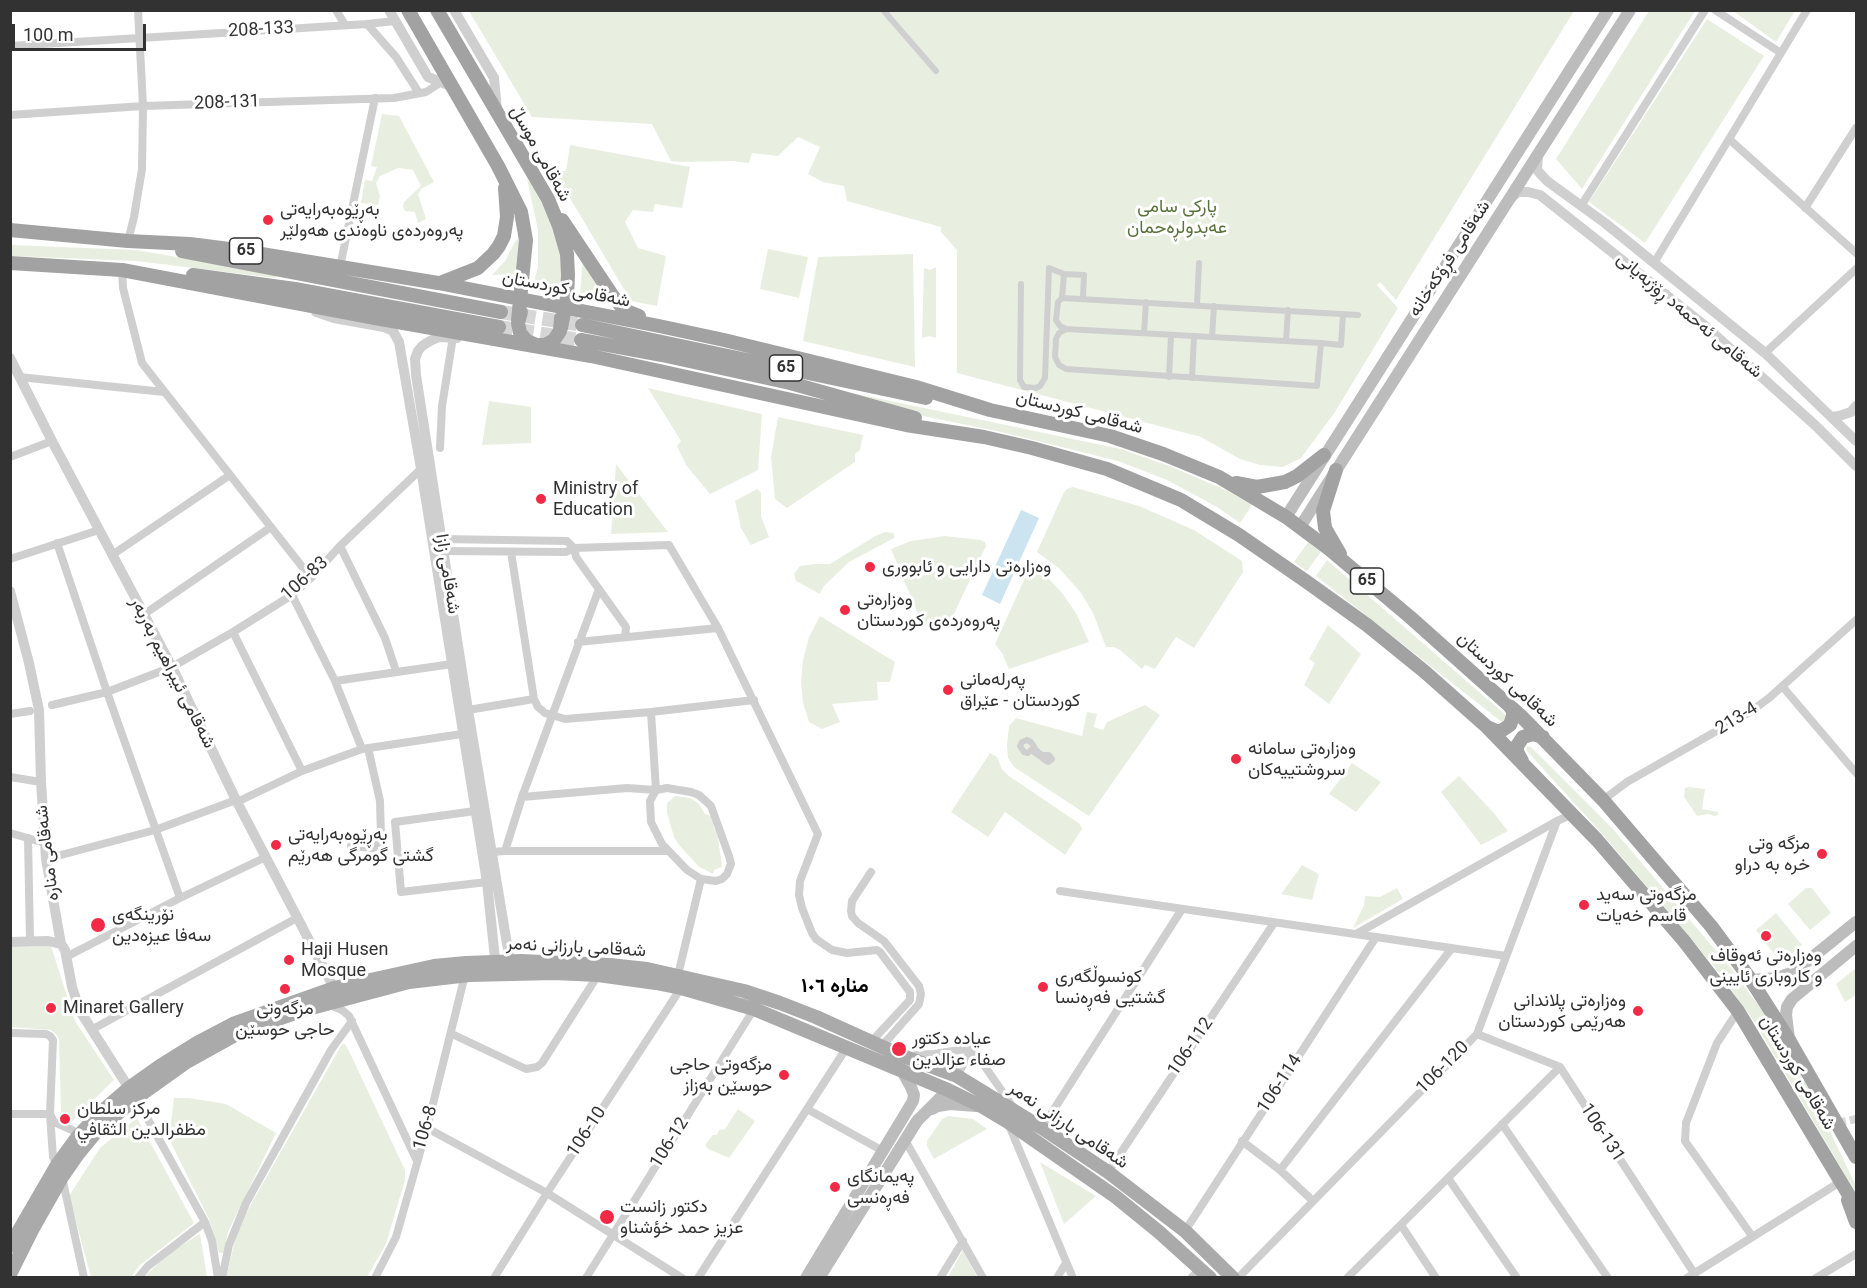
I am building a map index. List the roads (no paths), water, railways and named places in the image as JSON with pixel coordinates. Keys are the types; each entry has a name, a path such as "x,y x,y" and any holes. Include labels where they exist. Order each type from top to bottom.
{"highway":[{"path":"408,10 446,85 498,166 518,204 525,230 526,250 518,327 522,336 536,345 545,345 552,342 561,328 559,314 544,304 527,306 519,320"},
{"name":"شەقامی موسڵ","path":"437,10 548,199 559,226 567,254 568,288 561,328"},
{"path":"438,283 478,268 499,246 506,227 507,204 506,191 498,166"},
{"path":"548,199 612,295 624,309 659,326"},
{"name":"شەقامی کوردستان","path":"10,230 128,241 190,244 438,283 659,326 916,387 990,410"},
{"name":"شەقامی کوردستان","path":"128,241 501,312"},
{"name":"شەقامی کوردستان","path":"10,263 171,272 295,289 499,327"},
{"name":"شەقامی کوردستان","path":"122,270 536,345 906,425 984,437"},
{"name":"شەقامی کوردستان","path":"582,326 1110,436 1219,477 1300,527 1410,617 1507,703 1603,800 1711,926 1751,980 1857,1157"},
{"name":"شەقامی کوردستان","path":"581,340 790,383 845,400 1107,469 1144,483 1190,505 1256,546 1367,625 1442,686 1522,761 1597,840 1684,941 1738,1011 1857,1207"},
{"path":"1219,477 1257,487 1286,482 1324,455"},
{"path":"1336,470 1323,511 1325,528 1345,563"},
{"path":"1487,727 1501,731 1510,725 1513,716 1511,706 1507,703"},
{"path":"1522,761 1517,747 1523,737 1533,734 1543,737"},
{"name":"شەقامی کوردستان","path":"1840,1182 1857,1222"}],"main road":[{"name":"شەقامی فڕۆکەخانە","path":"1286,518 1608,10"},
{"name":"شەقامی فڕۆکەخانە","path":"1300,527 1629,10"},
{"path":"1751,980 1777,978 1794,972 1857,922"},
{"path":"1789,1040 1786,1015 1789,1004 1857,946"},
{"name":"شەقامی بارزانی نەمر","path":"11,1246 15,1230 60,1171 160,1066 197,1043 235,1023 334,988 425,968 466,963 496,968"},
{"name":"شەقامی بارزانی نەمر","path":"10,1274 79,1135 100,1113 239,1033 326,1003 409,982 465,975 496,968 610,965 680,982 754,1009 901,1069 983,1107 1042,1128 1108,1172 1185,1231 1236,1278"},
{"name":"شەقامی بارزانی نەمر","path":"511,967 554,973 680,982 744,991 780,1003 900,1055 957,1076 1116,1197 1201,1274"},
{"path":"806,1278 819,1271 888,1153 913,1101 914,1095 911,1087 901,1069"},
{"path":"888,1153 905,1140 917,1121 948,1090 957,1076"},
{"path":"917,1121 933,1108 942,1105 961,1104 983,1107"}],"street":[{"path":"128,241 142,169 143,106 138,10"},
{"path":"336,10 345,25"},
{"path":"389,10 428,77 446,85"},
{"path":"454,10 494,78 497,114"},
{"path":"883,10 936,71"},
{"path":"1581,206 1705,10"},
{"path":"1715,10 1781,53"},
{"path":"1654,263 1807,10"},
{"name":"208-133","path":"10,46 395,21"},
{"path":"367,24 396,57 419,93"},
{"name":"208-131","path":"10,115 143,106 394,98 426,92 446,85"},
{"path":"340,267 375,98"},
{"path":"1805,208 1857,128"},
{"path":"1729,139 1857,253"},
{"path":"1538,155 1538,170 1545,179"},
{"path":"1510,199 1518,192 1535,193 1536,180 1545,179"},
{"name":"شەقامی ئەحمەد ڕۆژبەیانی","path":"1545,179 1765,353 1857,440"},
{"name":"شەقامی ئەحمەد ڕۆژبەیانی","path":"1535,193 1704,325 1791,402 1857,466"},
{"path":"1197,305 1199,263"},
{"path":"1021,284 1020,380 1024,387 1036,388 1040,386 1044,378 1049,268 1064,274 1084,275 1083,298"},
{"path":"1765,353 1857,269"},
{"path":"122,270 123,288 142,363 311,578"},
{"path":"1064,274 1062,298 1058,302 1056,320 1059,326 1066,329 1341,345 1343,314"},
{"path":"1062,298 1358,315"},
{"name":"شەقامی زازا","path":"290,302 334,318 384,327 393,331 400,349 422,469 462,734 476,811 487,882 496,968"},
{"path":"1144,333 1146,302"},
{"path":"1212,337 1214,306"},
{"path":"1286,341 1288,310"},
{"path":"1704,325 1714,312"},
{"path":"1066,329 1059,333 1056,339 1055,357 1059,365 1066,369 1317,386 1321,343"},
{"path":"1169,377 1171,335"},
{"path":"1192,378 1194,336"},
{"name":"شەقامی زازا","path":"511,967 420,408 416,359 418,351 430,340 439,337 453,337 554,355 591,356"},
{"path":"440,448 442,406 453,337"},
{"name":"شەقامی ئیبراهیم بەربەر","path":"10,358 172,667 236,801 334,988"},
{"path":"19,377 164,392"},
{"path":"1831,417 1851,412 1857,406"},
{"path":"1857,431 1857,440"},
{"path":"10,457 52,441"},
{"name":"106-83","path":"52,705 107,692 172,667 292,595 422,469"},
{"path":"112,555 230,475"},
{"path":"143,615 271,527"},
{"path":"10,559 99,530"},
{"path":"441,539 567,540 574,548 576,557 626,627 625,637"},
{"path":"57,543 180,898"},
{"path":"443,551 566,552 574,548 669,545 718,628 818,834 800,881 799,895 812,933 816,939 832,950 847,952 877,950 910,992 909,1000 877,1044"},
{"path":"340,546 385,638 396,671"},
{"path":"511,552 534,699 545,713 565,719 753,700"},
{"path":"505,851 522,797 599,589"},
{"name":"شەقامی منارە","path":"10,591 39,710 46,859 61,944 80,1011 132,1093"},
{"path":"292,595 335,681 365,749 380,801 381,837 378,845 373,848 351,846"},
{"name":"213-4","path":"1603,800 1627,782 1750,712 1857,620"},
{"path":"578,642 718,628"},
{"path":"233,632 302,771"},
{"path":"335,681 452,664"},
{"path":"1782,686 1857,773"},
{"path":"468,710 534,699"},
{"path":"10,714 30,711"},
{"path":"522,797 627,788 656,790 682,789 699,795 711,806 731,864 722,879 716,881 701,879 687,870 668,851 651,822 650,801 656,790 651,712"},
{"path":"46,859 155,830 236,801 302,771 365,749 462,734"},
{"path":"1027,740 1031,742 1036,750 1049,755 1052,759 1048,762 1044,760 1044,756 1041,757 1031,750 1028,753 1021,750 1022,742 1027,740"},
{"path":"10,777 41,782"},
{"path":"476,811 395,822 401,892 487,882"},
{"path":"1356,934 1573,814"},
{"name":"106-120","path":"1236,1278 1477,1034 1557,821"},
{"path":"10,833 45,843"},
{"path":"28,838 30,941"},
{"path":"492,852 668,851"},
{"path":"66,957 266,857"},
{"path":"871,872 852,901 852,915 858,923 884,941 919,986 921,994 919,1004 877,1044"},
{"name":"106-10","path":"494,1278 680,982 701,879"},
{"path":"1060,891 1506,956"},
{"path":"1042,1128 1182,909"},
{"path":"92,1030 297,918"},
{"name":"106-112","path":"1108,1172 1274,923"},
{"name":"106-114","path":"1185,1231 1376,938"},
{"path":"10,942 48,941 61,944"},
{"path":"1280,1170 1452,948"},
{"name":"106-8","path":"375,1278 396,1237 452,1034 465,975"},
{"path":"452,1034 526,1069 537,1068 598,975"},
{"path":"220,1278 229,1245 246,1203 350,1018 350,1003 353,996"},
{"path":"326,1003 337,1007 350,1018 417,1161"},
{"name":"106-12","path":"586,1278 754,1009"},
{"path":"1738,1011 1717,1043 1686,1123 1685,1141 1752,1236"},
{"path":"10,1033 46,1034 53,1040 50,1114 53,1157 60,1171 84,1278"},
{"path":"1350,1276 1560,1067 1477,1034"},
{"path":"698,1278 847,1047"},
{"path":"900,1055 920,1055 972,1048"},
{"path":"957,1076 972,1048"},
{"path":"972,1048 1012,1117 1061,1272 1073,1278"},
{"name":"106-131","path":"1560,1067 1690,1275"},
{"path":"132,1093 205,1222 212,1241 220,1278"},
{"path":"807,1109 888,1153"},
{"path":"10,1114 50,1114"},
{"path":"50,1114 54,1122 79,1135"},
{"path":"1502,1124 1608,1278"},
{"path":"427,1128 547,1193 682,1278"},
{"path":"905,1140 983,1278"},
{"path":"1242,1142 1280,1170 1312,1201"},
{"path":"1448,1178 1517,1278"},
{"path":"1690,1275 1840,1182"},
{"path":"138,1278 148,1266 205,1222"},
{"path":"1401,1225 1436,1278"},
{"path":"940,1278 963,1241"},
{"path":"1816,1278 1857,1254"}],"water":[{"path":"1021,510 1039,518 1000,604 982,595"}],"tunnel":[{"path":"501,312 582,325"},
{"path":"499,327 581,340"},
{"path":"1838,1123 1856,1119"}],"place":[{"name":"بەڕێوەبەرایەتی پەروەردەی ناوەندی هەولێر","path":"268,220"},
{"name":"Ministry of Education","path":"541,499"},
{"name":"وەزارەتی دارایی و ئابووری","path":"870,567"},
{"name":"وەزارەتی پەروەردەی کوردستان","path":"845,610"},
{"name":"پەرلەمانی کوردستان - عێراق","path":"948,690"},
{"name":"وەزارەتی سامانە سروشتییەکان","path":"1236,759"},
{"name":"بەڕێوەبەرایەتی گشتی گومرگی هەرێم","path":"276,845"},
{"name":"مزگه وتى خره به دراو","path":"1822,854"},
{"name":"مزگەوتی سەید قاسم خەیات","path":"1584,905"},
{"name":"نۆرینگەی سەفا عیزەدین","path":"98,925"},
{"name":"وەزارەتی ئەوقاف و کاروباری ئایینی","path":"1766,936"},
{"name":"Haji Husen Mosque","path":"289,960"},
{"name":"کونسوڵگەری گشتیی فەڕەنسا","path":"1043,987"},
{"name":"مزگەوتی حاجی حوسێن","path":"285,989"},
{"name":"Minaret Gallery","path":"51,1008"},
{"name":"وەزارەتی پلاندانی هەرێمی کوردستان","path":"1638,1011"},
{"name":"عياده دكتور صفاء عزالدين","path":"899,1049"},
{"name":"مزگەوتی حاجی حوسێن بەزاز","path":"784,1075"},
{"name":"مركز سلطان مظفرالدين الثقافي","path":"65,1119"},
{"name":"پەیمانگای فەڕەنسی","path":"835,1187"},
{"name":"دكتور زانست عزيز حمد خؤشناو","path":"607,1217"}],"district":[{"name":"منارە ١٠٦","path":"835,987"}],"park label":[{"name":"پارکی سامی عەبدولڕەحمان","path":"1177,217"}]}
